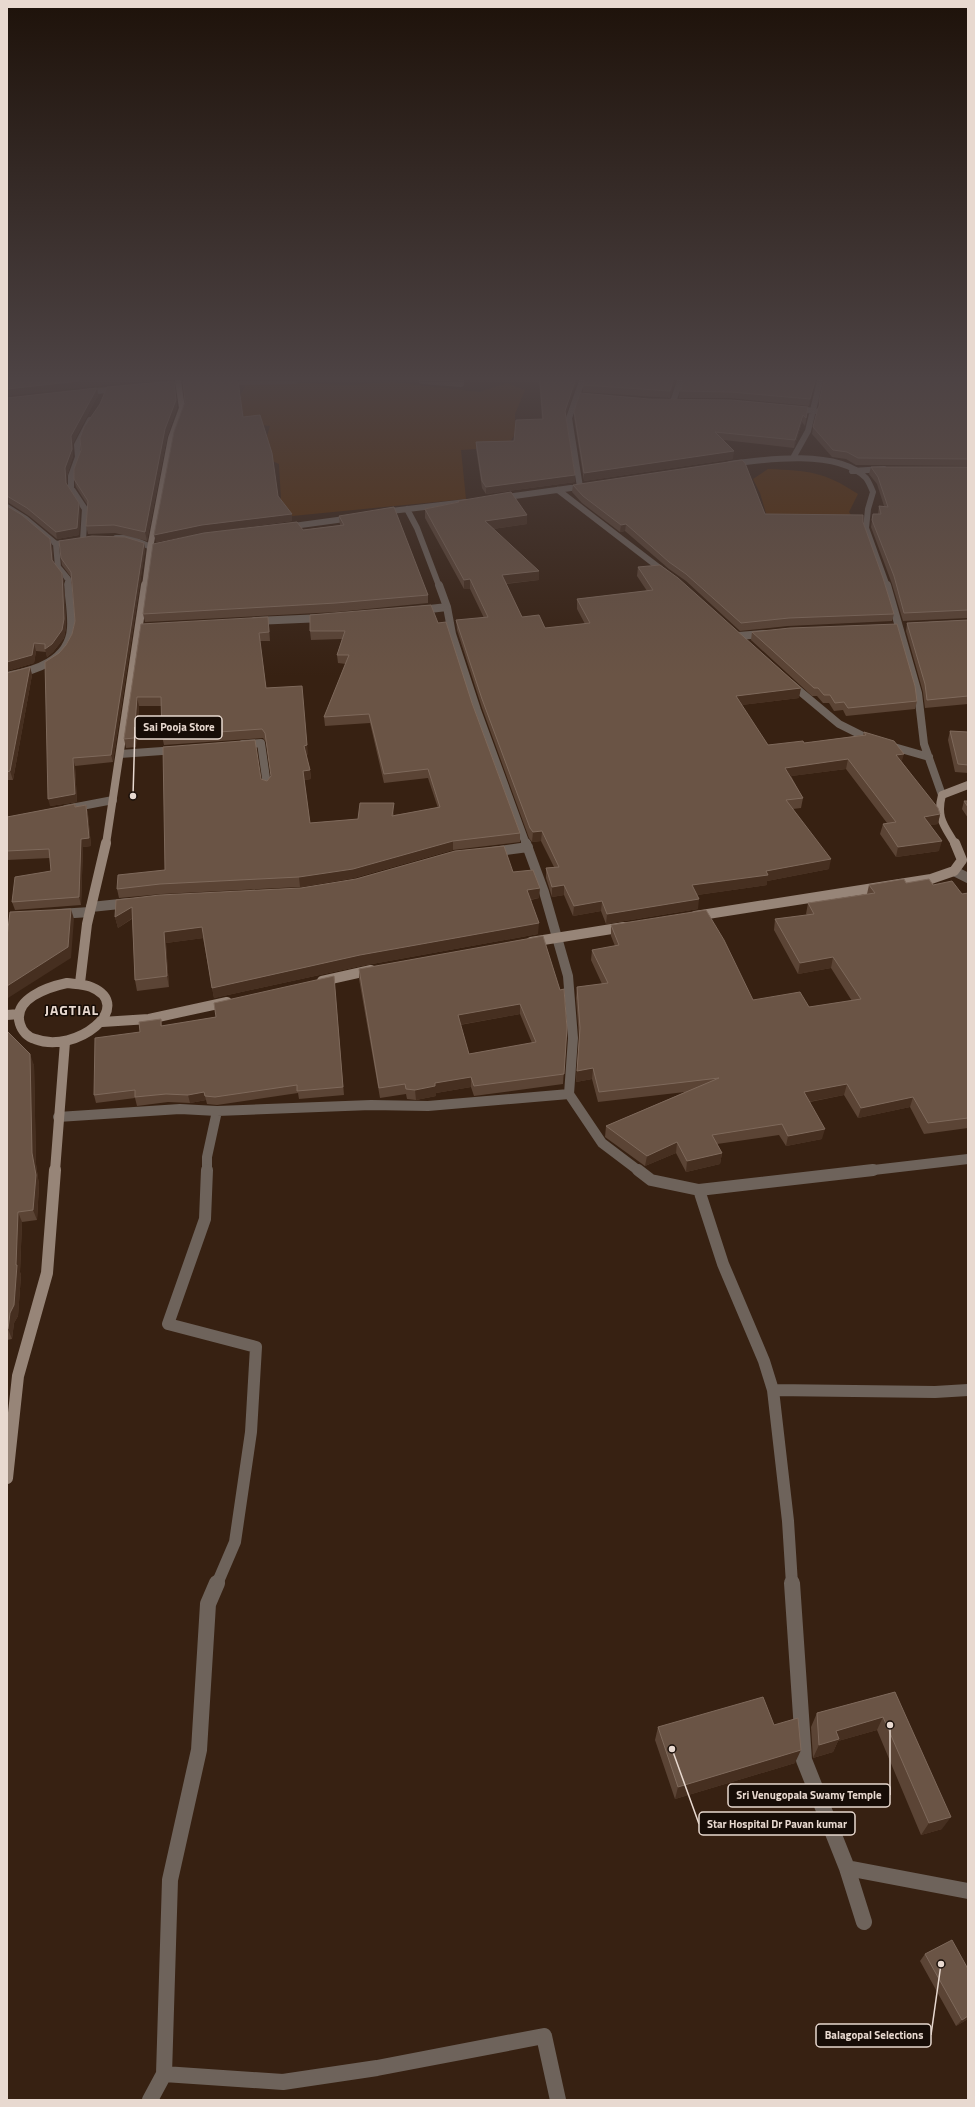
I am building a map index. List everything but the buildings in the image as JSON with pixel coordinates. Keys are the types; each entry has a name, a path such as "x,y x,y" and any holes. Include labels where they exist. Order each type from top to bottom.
{"main road":[{"path":"80,983 91,909 107,839 120,754 144,628 153,548 164,479"},
{"path":"689,917 931,879 954,871 962,860 957,846 940,819 939,806 942,795 968,785"},
{"path":"525,943 634,925"},
{"path":"316,982 384,968"},
{"path":"80,983 93,986 102,993 108,1002 108,1012 102,1022 93,1031 80,1038 65,1042 49,1043 36,1039 26,1033 20,1024 19,1014 31,997 54,985 80,983"},
{"path":"102,1022 116,1023 163,1016 239,999"},
{"path":"7,1016 19,1014"},
{"path":"7,1478 18,1376 47,1273 65,1042"}],"street":[{"path":"7,507 26,518 38,531 56,544 87,539 85,509 71,488 71,479"},
{"path":"579,479 580,486"},
{"path":"866,479 873,492 868,509 866,528 899,626 918,693 924,744 942,795"},
{"path":"491,499 594,484"},
{"path":"558,490 671,576"},
{"path":"376,513 476,500"},
{"path":"406,509 417,528 447,607 452,634 477,710 544,892 568,976 573,1038 570,1094 602,1143 651,1180 699,1190 968,1159"},
{"path":"280,528 361,516"},
{"path":"105,538 130,538 153,548"},
{"path":"7,676 30,672 53,660 66,647 71,629 68,579 58,567 56,544"},
{"path":"410,611 447,607"},
{"path":"248,621 330,618"},
{"path":"747,645 735,634 774,633"},
{"path":"786,680 809,700 857,736 929,757"},
{"path":"238,745 261,743 267,785"},
{"path":"120,754 183,749"},
{"path":"60,810 113,800"},
{"path":"485,853 528,846"},
{"path":"954,871 968,878"},
{"path":"52,914 138,902"},
{"path":"58,1117 180,1109 217,1111 371,1105 428,1106 570,1094"},
{"path":"150,2100 164,2074 170,1880 199,1750 208,1604 235,1542 251,1432 256,1347 168,1324 205,1219 207,1157 217,1111"},
{"path":"699,1190 723,1264 764,1362 773,1390 788,1521 804,1760 847,1868 864,1922"},
{"path":"773,1390 935,1392 968,1390"},
{"path":"847,1868 968,1891"},
{"path":"164,2074 283,2082 377,2068 544,2036 558,2100"}],"shaded area":[{"path":"280,479 464,479 466,499 282,517"},
{"path":"753,479 831,479 846,486 858,494 849,512 856,522 768,520 760,493"}],"place":[{"name":"Sai Pooja Store","path":"133,796"},
{"name":"Sri Venugopala Swamy Temple","path":"890,1725"},
{"name":"Star Hospital Dr Pavan kumar","path":"672,1749"},
{"name":"Balagopal Selections","path":"941,1964"}],"district":[{"name":"JAGTIAL","path":"72,1010"}]}
